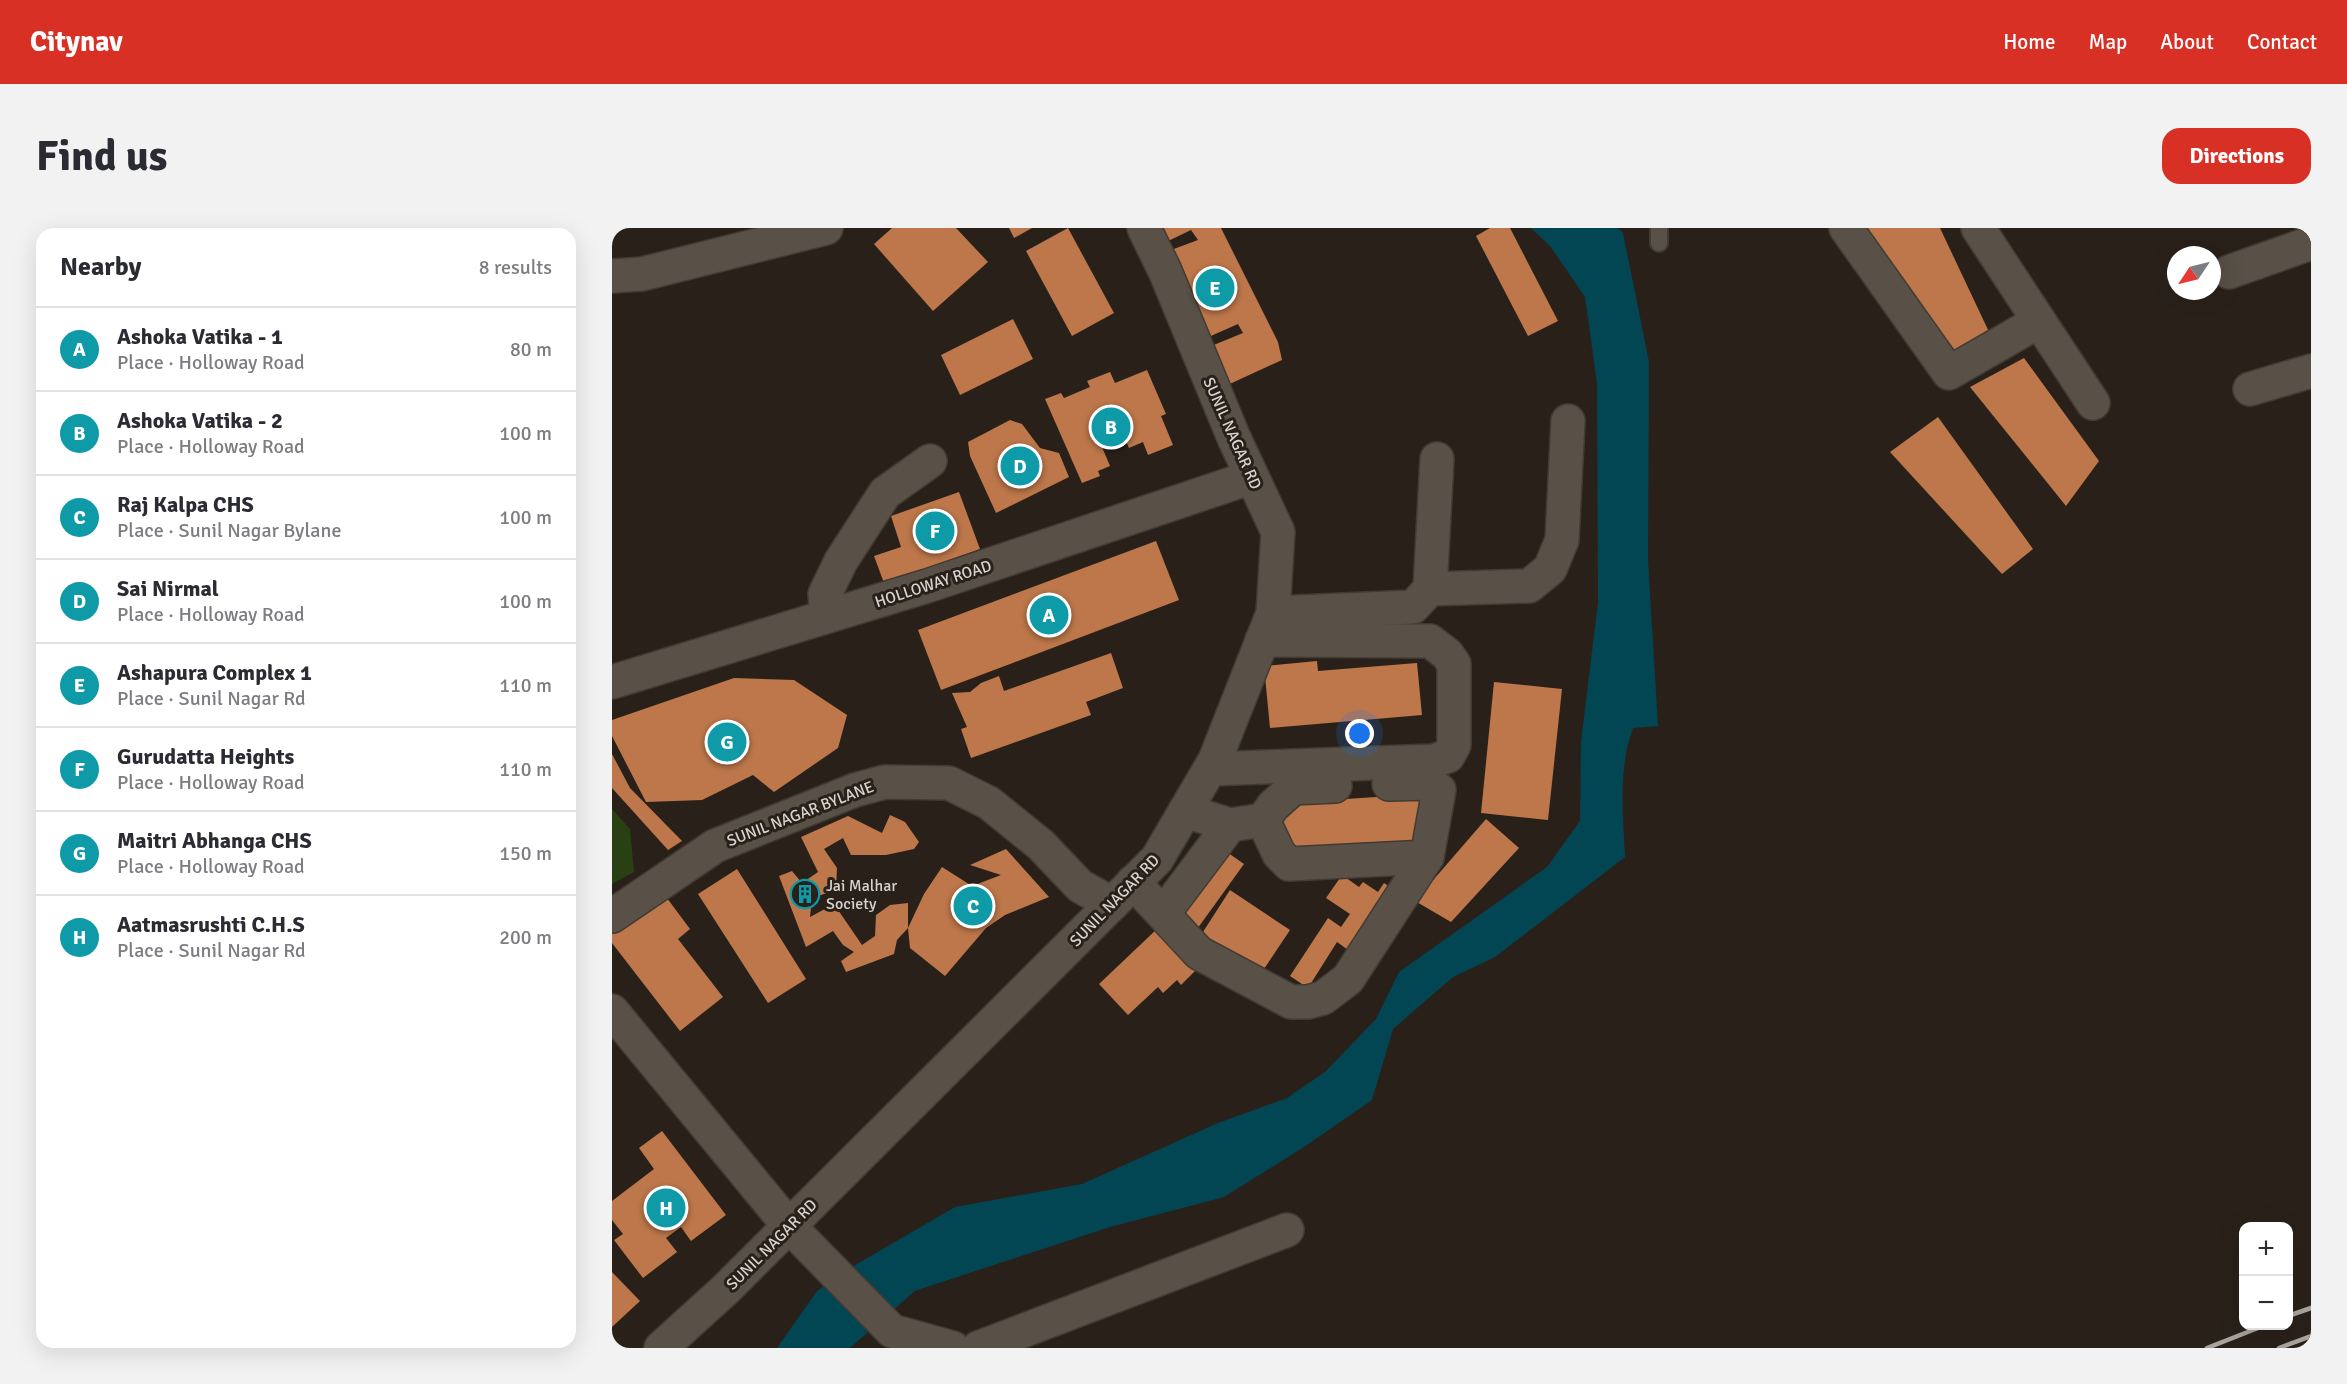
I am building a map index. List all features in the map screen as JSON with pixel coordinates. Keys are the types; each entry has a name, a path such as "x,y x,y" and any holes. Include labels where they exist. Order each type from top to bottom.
{"street":[{"path":"612,276 642,274 826,228"},
{"name":"SUNIL NAGAR RD","path":"661,1348 789,1226 1157,859 1210,769 1267,626 1278,532 1144,228"},
{"path":"1846,228 1949,373 2039,321"},
{"path":"1978,228 2093,403"},
{"path":"2229,272 2311,243"},
{"path":"2250,389 2311,371"},
{"path":"1430,589 1529,586 1550,569 1562,540 1568,421"},
{"path":"1267,626 1413,607 1430,589 1437,459"},
{"path":"827,616 825,594 841,561 885,493 930,461"},
{"name":"HOLLOWAY ROAD","path":"612,682 927,586 1252,477"},
{"path":"1210,769 1434,761 1448,756 1454,745 1454,664 1447,654 1430,641 1267,626"},
{"name":"SUNIL NAGAR BYLANE","path":"612,916 715,846 855,790 885,782 949,783 989,803 1041,845 1080,886 1122,893 1163,914 1199,952 1291,1002 1308,1002 1323,998 1348,979 1427,857"},
{"path":"1185,811 1230,825 1263,820 1273,806 1293,788 1430,783 1438,790 1427,857 1290,864 1279,854 1263,820"},
{"path":"1163,914 1230,825"},
{"path":"612,1011 789,1226 892,1331 953,1348"},
{"path":"978,1348 1287,1230"}],"green space":[{"path":"612,809 630,829 634,872 612,884"}],"water":[{"path":"1531,228 1618,228 1623,233 1649,362 1648,560 1658,726 1633,728 1628,743 1623,775 1625,857 1495,957 1453,977 1393,1029 1372,1100 1304,1147 1224,1197 1110,1227 844,1314 819,1348 777,1348 817,1291 845,1271 955,1207 1082,1184 1218,1123 1287,1098 1325,1072 1376,1019 1399,972 1547,867 1580,821 1581,742 1598,602 1597,383 1585,297 1550,246"}],"building":[{"path":"892,228 956,228 988,262 933,311 874,244"},
{"path":"1009,228 1032,228 1014,238"},
{"path":"1068,228 1114,313 1072,336 1026,251"},
{"path":"1154,228 1221,228 1278,342 1282,360 1221,388 1204,349 1243,333 1238,324 1204,339 1163,253 1198,240 1191,230 1162,244"},
{"path":"1490,228 1510,228 1558,321 1528,336 1476,236"},
{"path":"1865,228 1940,228 1990,334 1944,359"},
{"path":"1013,319 1033,359 960,395 941,355"},
{"path":"2024,358 2099,461 2066,506 1970,387"},
{"path":"1147,370 1166,414 1161,416 1173,445 1148,455 1143,442 1129,448 1124,437 1102,447 1110,466 1098,471 1100,476 1082,483 1045,399 1061,393 1064,398 1090,387 1087,381 1110,372 1115,383"},
{"path":"1938,417 2033,549 2002,574 1890,452"},
{"path":"1010,420 1022,424 1040,448 1059,453 1069,477 996,513 970,456 968,442"},
{"path":"959,492 980,549 884,583 874,556 901,547 891,516"},
{"path":"1156,541 1179,600 941,690 918,630"},
{"path":"1111,653 1123,688 1086,702 1091,715 971,758 961,729 967,727 952,693 970,692 981,683 999,676 1004,691"},
{"path":"1317,661 1318,671 1417,663 1422,715 1270,728 1264,666"},
{"path":"734,678 794,680 847,715 838,748 774,792 753,775 702,800 646,802 612,736 612,720"},
{"path":"1494,682 1562,689 1548,820 1481,813"},
{"path":"612,754 630,788 682,841 668,850 612,788"},
{"path":"1423,794 1419,847 1282,851 1284,803"},
{"name":"Jai Malhar Society","path":"890,815 905,822 919,842 914,849 886,855 851,855 843,838 824,849 837,868 836,890 812,898 810,917 834,904 862,945 875,936 876,915 890,905 908,903 908,928 897,940 894,954 846,972 841,961 854,952 843,945 833,931 806,947 779,876 792,871 802,883 818,872 801,837 848,816 882,833"},
{"path":"1486,819 1519,848 1451,922 1415,901"},
{"path":"1006,849 1049,897 1005,915 986,928 945,976 910,948 908,928 924,894 942,867 972,886 1001,875 970,865"},
{"path":"1224,850 1244,864 1195,932 1175,918"},
{"path":"737,869 806,979 768,1003 698,894"},
{"path":"1342,875 1359,887 1363,882 1378,892 1384,883 1400,894 1358,957 1337,942 1308,988 1290,976 1328,918 1341,927 1350,914 1326,898"},
{"path":"661,890 690,929 678,939 723,997 680,1031 612,943 612,928"},
{"path":"1230,890 1290,930 1260,975 1201,935"},
{"path":"1158,928 1197,969 1181,985 1177,980 1163,993 1158,987 1128,1015 1099,984"},
{"path":"662,1131 726,1215 691,1241 681,1227 666,1238 677,1252 643,1278 614,1240 623,1234 612,1220 612,1201 654,1169 639,1148"},
{"path":"612,1272 640,1301 612,1327"}],"waterway":[{"path":"812,1348 903,1268"}],"railway":[{"path":"2293,1314 2311,1308"},
{"path":"2207,1348 2253,1330"},
{"path":"2279,1348 2311,1336"}],"place":[{"name":"Ashapura Complex 1","path":"1215,288"},
{"name":"Ashoka Vatika - 2","path":"1111,427"},
{"name":"Sai Nirmal","path":"1020,466"},
{"name":"Gurudatta Heights","path":"935,531"},
{"name":"Ashoka Vatika - 1","path":"1049,615"},
{"name":"Maitri Abhanga CHS","path":"727,742"},
{"name":"Jai Malhar Society","path":"805,894"},
{"name":"Raj Kalpa CHS","path":"973,906"},
{"name":"Aatmasrushti C.H.S","path":"666,1208"}]}
